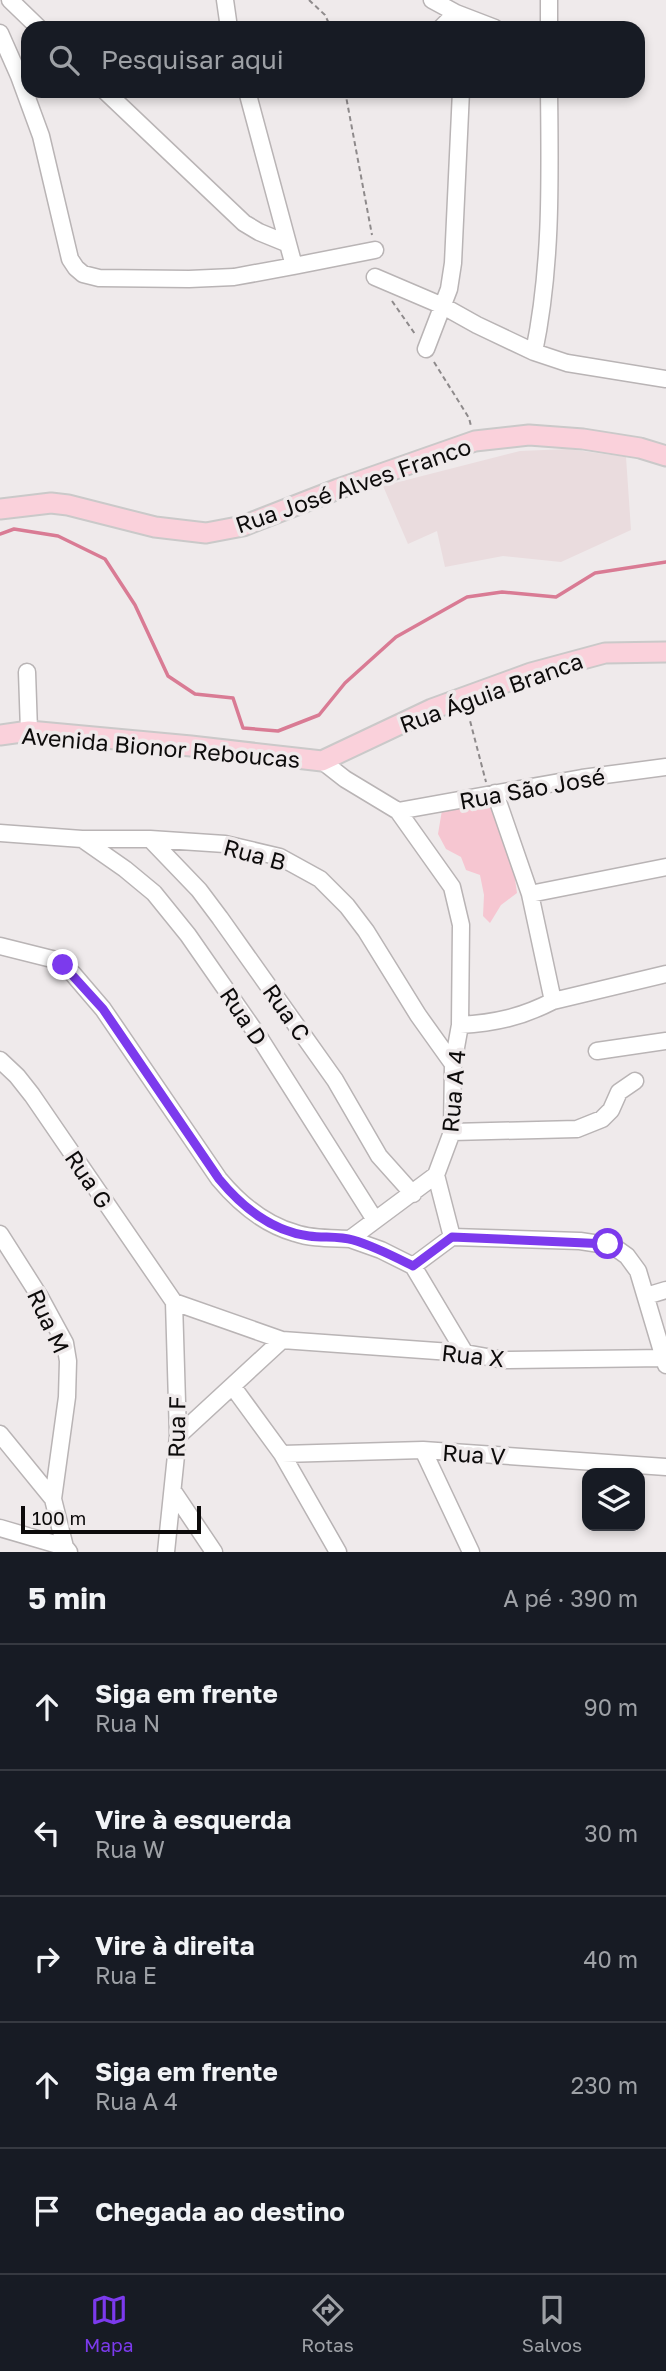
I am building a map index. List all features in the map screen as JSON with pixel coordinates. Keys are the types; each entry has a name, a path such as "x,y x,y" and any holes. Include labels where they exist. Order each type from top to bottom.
{"main road":[{"name":"Rua José Alves Franco","path":"0,509 51,503 155,527 206,533 243,526 350,484 475,441 529,435 583,439 639,448 666,456"},
{"name":"Rua Águia Branca","path":"322,761 432,709 531,673 604,653 666,652"},
{"name":"Avenida Bionor Reboucas","path":"0,735 29,731 322,761"}],"street":[{"path":"10,0 32,21"},
{"path":"225,0 228,21"},
{"path":"432,0 477,21"},
{"path":"549,0 549,21"},
{"path":"448,21 456,13"},
{"path":"0,33 21,81"},
{"path":"27,98 41,136 70,258 83,274 99,278 234,277 375,250"},
{"path":"111,98 244,223 286,243"},
{"path":"249,98 294,266"},
{"path":"426,349 449,289 453,263 461,98"},
{"path":"534,352 545,284 549,223 549,98"},
{"path":"375,277 443,306 534,352 567,363 666,379"},
{"path":"27,672 29,731"},
{"path":"322,761 345,779 398,811"},
{"name":"Rua São José","path":"398,811 666,767"},
{"path":"492,794 530,894 553,1001"},
{"name":"Rua A 4","path":"398,811 452,887 461,925 460,1025 453,1064 452,1132 436,1175"},
{"name":"Rua B","path":"0,833 225,844 281,857 320,879 347,906 453,1064"},
{"name":"Rua D","path":"82,839 154,893 188,934 261,1040 375,1220"},
{"name":"Rua C","path":"150,839 199,890 220,918 335,1080 379,1156 412,1194"},
{"path":"530,894 666,867"},
{"path":"0,946 52,959 73,974 103,1009 219,1179 238,1202 266,1220 294,1233 350,1239 381,1250 413,1266 465,1353"},
{"path":"460,1025 512,1019 553,1001 666,974"},
{"path":"597,1051 666,1041"},
{"name":"Rua G","path":"1,1059 32,1095 174,1303"},
{"path":"452,1132 577,1129 602,1119 611,1110 619,1092 635,1081"},
{"path":"350,1239 436,1175 452,1237"},
{"name":"Rua M","path":"0,1234 65,1343 68,1361 67,1397 53,1499"},
{"path":"413,1266 452,1237 608,1244 627,1256 638,1271 665,1360"},
{"path":"646,1296 666,1290"},
{"name":"Rua X","path":"174,1303 282,1340 465,1353 503,1360 665,1360"},
{"name":"Rua F","path":"166,1552 178,1436 174,1303"},
{"path":"178,1436 282,1340"},
{"path":"233,1387 282,1454 338,1552"},
{"path":"3,1441 53,1499 67,1549"},
{"path":"423,1450 471,1552"},
{"name":"Rua V","path":"282,1454 423,1450 666,1467"},
{"path":"173,1490 214,1552"},
{"path":"0,1528 67,1549"}],"path":[{"path":"309,0 327,21"},
{"path":"464,699 492,794"}],"shaded area":[{"path":"568,449 626,457 631,530 561,562 503,556 445,567 437,531 408,544 383,486 520,451"},
{"path":"492,802 513,865 517,893 501,905 490,923 483,916 484,895 480,875 466,870 461,857 446,849 438,834 442,810"}],"waterway":[{"path":"0,534 14,529 58,536 105,559 135,605 168,676 195,694 233,698 243,728 278,731 319,715 345,683 396,637 467,597 502,592 556,597 595,573 666,562"}],"route":[{"path":"63,965 103,1009 219,1179 238,1202 266,1220 294,1233 350,1239 381,1250 413,1266 452,1237 608,1244"}]}
